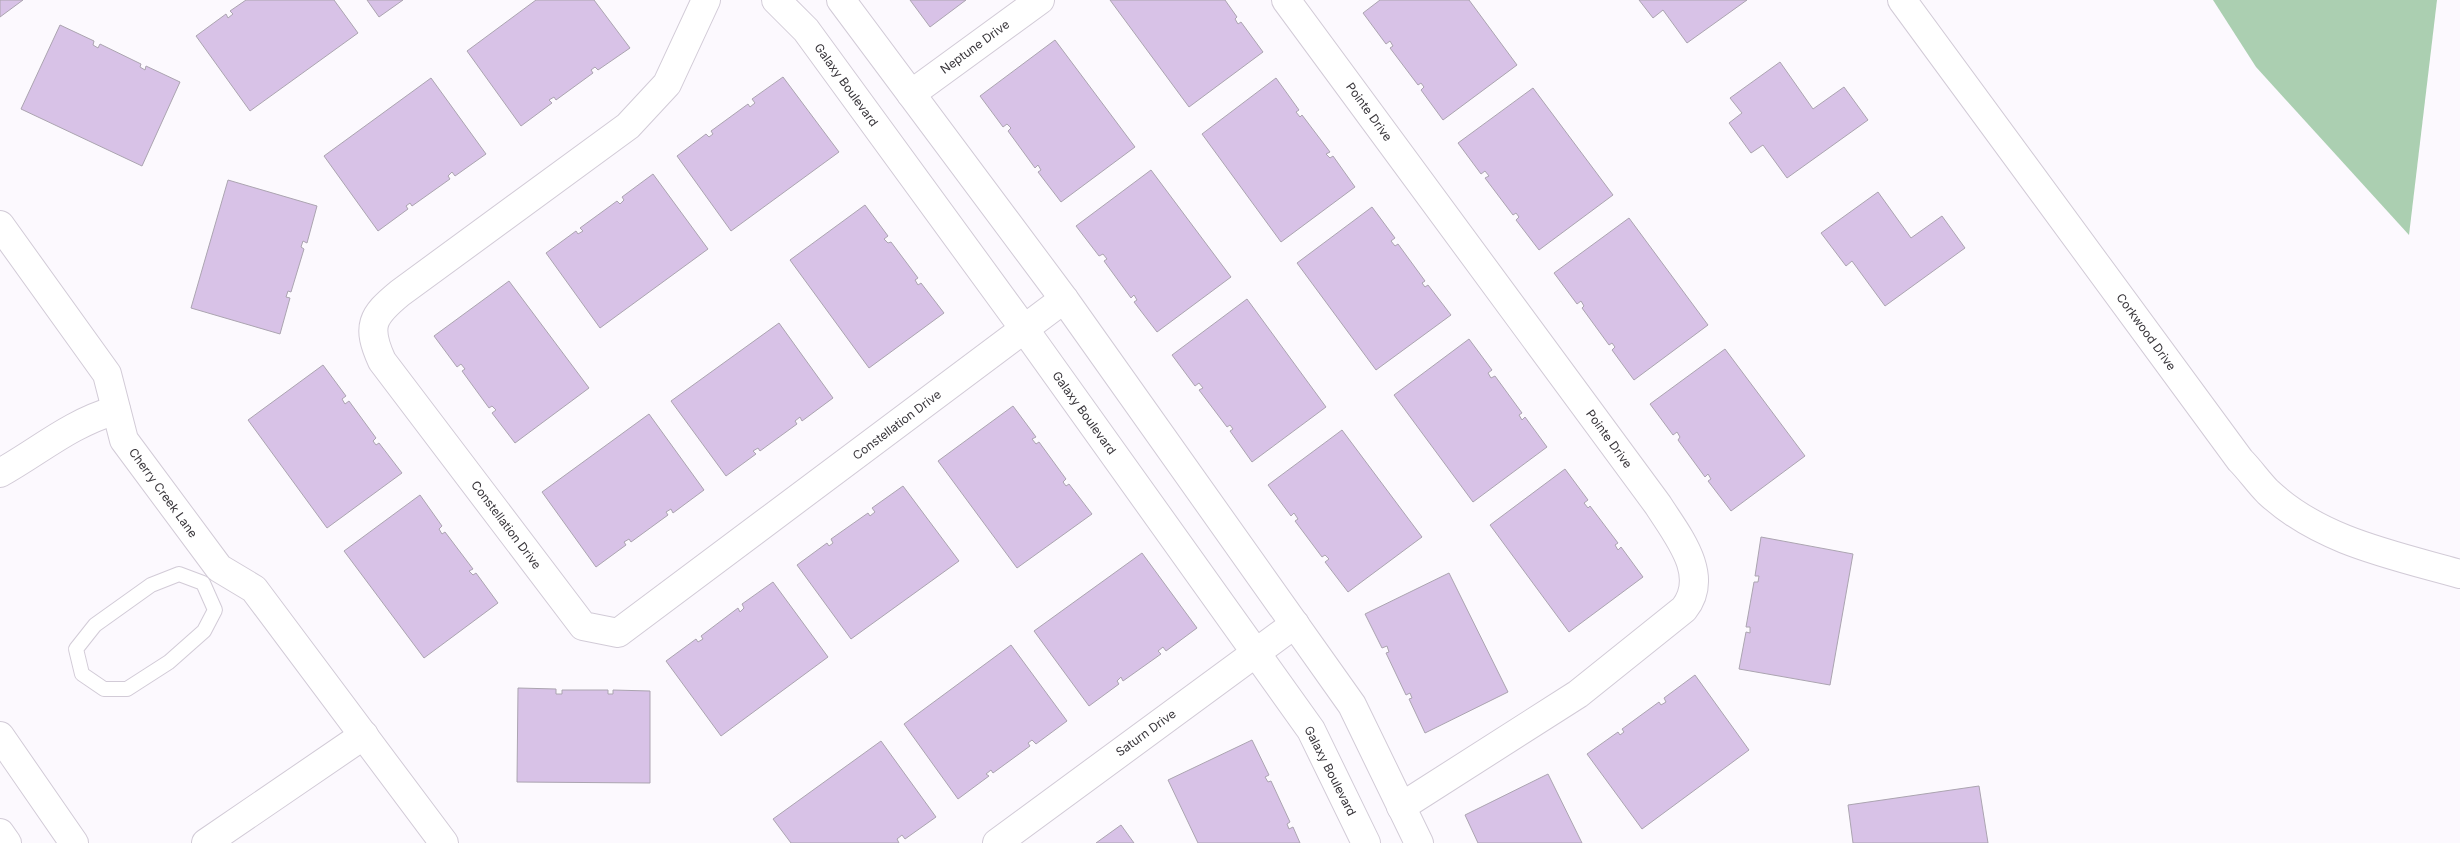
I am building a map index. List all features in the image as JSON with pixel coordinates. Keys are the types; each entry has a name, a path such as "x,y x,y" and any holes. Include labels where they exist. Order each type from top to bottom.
{"street":[{"name":"Constellation Drive","path":"706,0 667,84 628,126 400,293 380,310 373,325 375,346 382,361 582,626 618,633 1064,299"},
{"name":"Galaxy Boulevard","path":"776,0 806,30 1025,330 1311,730 1366,843"},
{"path":"841,0 1064,299 1352,705 1419,843"},
{"name":"Neptune Drive","path":"911,94 1040,0"},
{"name":"Pointe Drive","path":"1286,0 1658,505 1685,547 1696,579 1690,602 1684,609 1578,694 1401,807"},
{"name":"Corkwood Drive","path":"1902,0 2235,452 2268,492 2300,517 2335,536 2375,551 2460,574"},
{"name":"Cherry Creek Lane","path":"0,225 107,374 124,440 211,576 254,589 444,843"},
{"path":"0,474 57,436 92,417 116,410"},
{"name":"Saturn Drive","path":"998,843 1296,624"},
{"path":"212,841 364,735"},
{"path":"0,736 74,843"},
{"path":"0,833 7,843"}],"lane":[{"path":"179,574 211,576 215,610 204,631 169,662 127,689 104,690 82,674 76,649 95,625 152,585 179,574"}],"green space":[{"path":"2213,0 2437,0 2409,235 2256,67"}],"building":[{"path":"0,0 23,0 0,17"},
{"path":"246,0 334,0 358,33 250,111 196,36 226,14 228,18 233,14 230,11"},
{"path":"367,0 403,0 379,17"},
{"path":"536,0 594,0 630,48 598,70 595,67 591,70 593,73 556,100 554,97 549,100 552,103 521,126 467,51"},
{"path":"910,0 966,0 930,27"},
{"path":"1110,0 1225,0 1237,17 1235,19 1238,24 1241,22 1263,52 1189,107"},
{"path":"1380,0 1469,0 1517,65 1443,120 1421,90 1424,87 1421,83 1418,85 1390,48 1393,46 1390,41 1386,44 1363,13"},
{"path":"1639,0 1747,0 1687,43 1663,10 1653,18"},
{"path":"60,25 94,41 93,45 98,48 100,44 141,64 140,67 145,70 146,66 180,82 142,166 21,109"},
{"path":"1055,40 1135,147 1061,202 1038,172 1041,170 1038,165 1035,168 1008,131 1011,128 1007,124 1003,127 980,96"},
{"path":"1780,62 1813,109 1844,87 1868,120 1787,178 1763,145 1751,153 1729,123 1742,113 1730,98"},
{"path":"783,77 839,152 731,231 677,156 706,134 709,137 713,134 711,131 748,104 750,107 755,103 752,99"},
{"path":"431,78 486,154 455,176 452,172 448,176 450,179 412,206 410,203 406,206 408,209 378,231 324,156"},
{"path":"1276,78 1299,110 1296,112 1300,117 1302,115 1330,152 1326,154 1330,158 1333,156 1355,187 1281,242 1202,134"},
{"path":"1533,88 1613,195 1539,250 1516,220 1519,217 1516,213 1513,215 1485,178 1489,176 1485,171 1481,174 1458,143"},
{"path":"1151,170 1231,277 1157,332 1134,302 1137,300 1134,295 1131,298 1104,261 1107,259 1103,254 1099,256 1076,226"},
{"path":"653,174 708,249 600,328 546,253 576,231 578,234 583,231 580,228 617,201 620,204 624,200 622,197"},
{"path":"228,180 317,206 307,243 303,241 301,247 304,249 291,292 288,291 286,297 290,298 280,334 191,308"},
{"path":"1878,192 1911,238 1942,216 1965,248 1885,306 1852,261 1846,266 1821,233"},
{"path":"865,205 888,236 884,239 888,243 891,242 918,278 915,280 918,285 921,283 944,313 869,368 790,260"},
{"path":"1372,207 1395,238 1391,241 1395,246 1398,244 1425,281 1422,283 1425,287 1428,285 1451,315 1376,370 1297,263"},
{"path":"1629,218 1708,325 1634,380 1612,350 1615,347 1612,343 1609,345 1582,308 1584,306 1581,301 1577,304 1554,273"},
{"path":"509,281 589,388 515,443 492,413 496,410 492,406 489,408 462,371 465,369 461,364 457,367 434,336"},
{"path":"1247,299 1326,407 1252,462 1230,431 1233,429 1230,425 1227,427 1199,390 1203,388 1199,383 1195,386 1172,355"},
{"path":"779,323 833,398 802,421 800,417 795,421 797,424 760,451 758,448 753,451 756,454 726,476 671,401"},
{"path":"1469,339 1492,370 1488,373 1491,378 1495,376 1522,413 1519,415 1522,420 1525,417 1547,447 1473,502 1394,395"},
{"path":"1725,349 1805,456 1731,511 1708,481 1711,479 1708,474 1705,477 1678,440 1680,437 1677,432 1673,435 1650,404"},
{"path":"323,365 346,396 342,399 345,404 349,401 376,438 373,441 376,445 379,443 402,473 327,528 248,420"},
{"path":"1013,406 1036,437 1032,439 1036,444 1039,442 1066,479 1063,482 1066,486 1069,484 1092,514 1017,568 938,461"},
{"path":"649,414 704,490 673,513 671,509 666,512 668,515 631,542 629,539 624,542 626,545 596,567 542,492"},
{"path":"1342,430 1422,537 1348,592 1325,562 1329,559 1325,555 1322,557 1295,521 1298,519 1294,513 1291,516 1268,485"},
{"path":"1565,469 1588,500 1584,503 1588,508 1590,506 1618,543 1615,545 1618,550 1621,547 1643,577 1569,632 1490,525"},
{"path":"903,486 959,561 851,639 797,565 827,543 829,546 833,543 831,539 868,513 870,516 875,512 872,508"},
{"path":"420,495 442,526 439,529 442,534 445,532 473,569 469,571 473,575 476,573 498,603 424,658 344,551"},
{"path":"1761,537 1853,554 1830,685 1739,669 1746,632 1750,633 1750,627 1746,627 1754,582 1758,582 1759,576 1755,576"},
{"path":"1142,553 1197,628 1166,651 1163,647 1158,651 1161,654 1123,681 1121,677 1117,681 1119,684 1089,706 1034,631"},
{"path":"1449,573 1508,692 1425,733 1409,699 1412,698 1410,693 1406,695 1386,653 1389,652 1387,646 1382,648 1365,614"},
{"path":"773,582 828,657 721,736 666,661 696,639 698,642 703,639 701,636 738,608 740,612 744,608 742,604"},
{"path":"1011,645 1067,721 1036,744 1032,740 1028,743 1030,746 993,773 991,770 986,774 989,776 958,799 904,724"},
{"path":"1695,675 1749,750 1642,829 1587,754 1618,732 1620,735 1624,732 1622,729 1659,702 1661,705 1666,702 1664,698"},
{"path":"518,688 556,689 556,694 562,694 562,690 608,690 608,694 613,694 613,690 650,691 650,783 517,782"},
{"path":"1252,740 1269,775 1265,777 1268,782 1271,781 1290,822 1287,824 1289,829 1293,827 1300,843 1198,843 1168,780"},
{"path":"881,741 936,817 905,839 902,835 897,839 899,843 791,843 773,819"},
{"path":"1548,774 1582,843 1478,843 1465,815"},
{"path":"1979,786 1988,843 1853,843 1848,805"},
{"path":"1121,825 1134,843 1096,843"}]}
